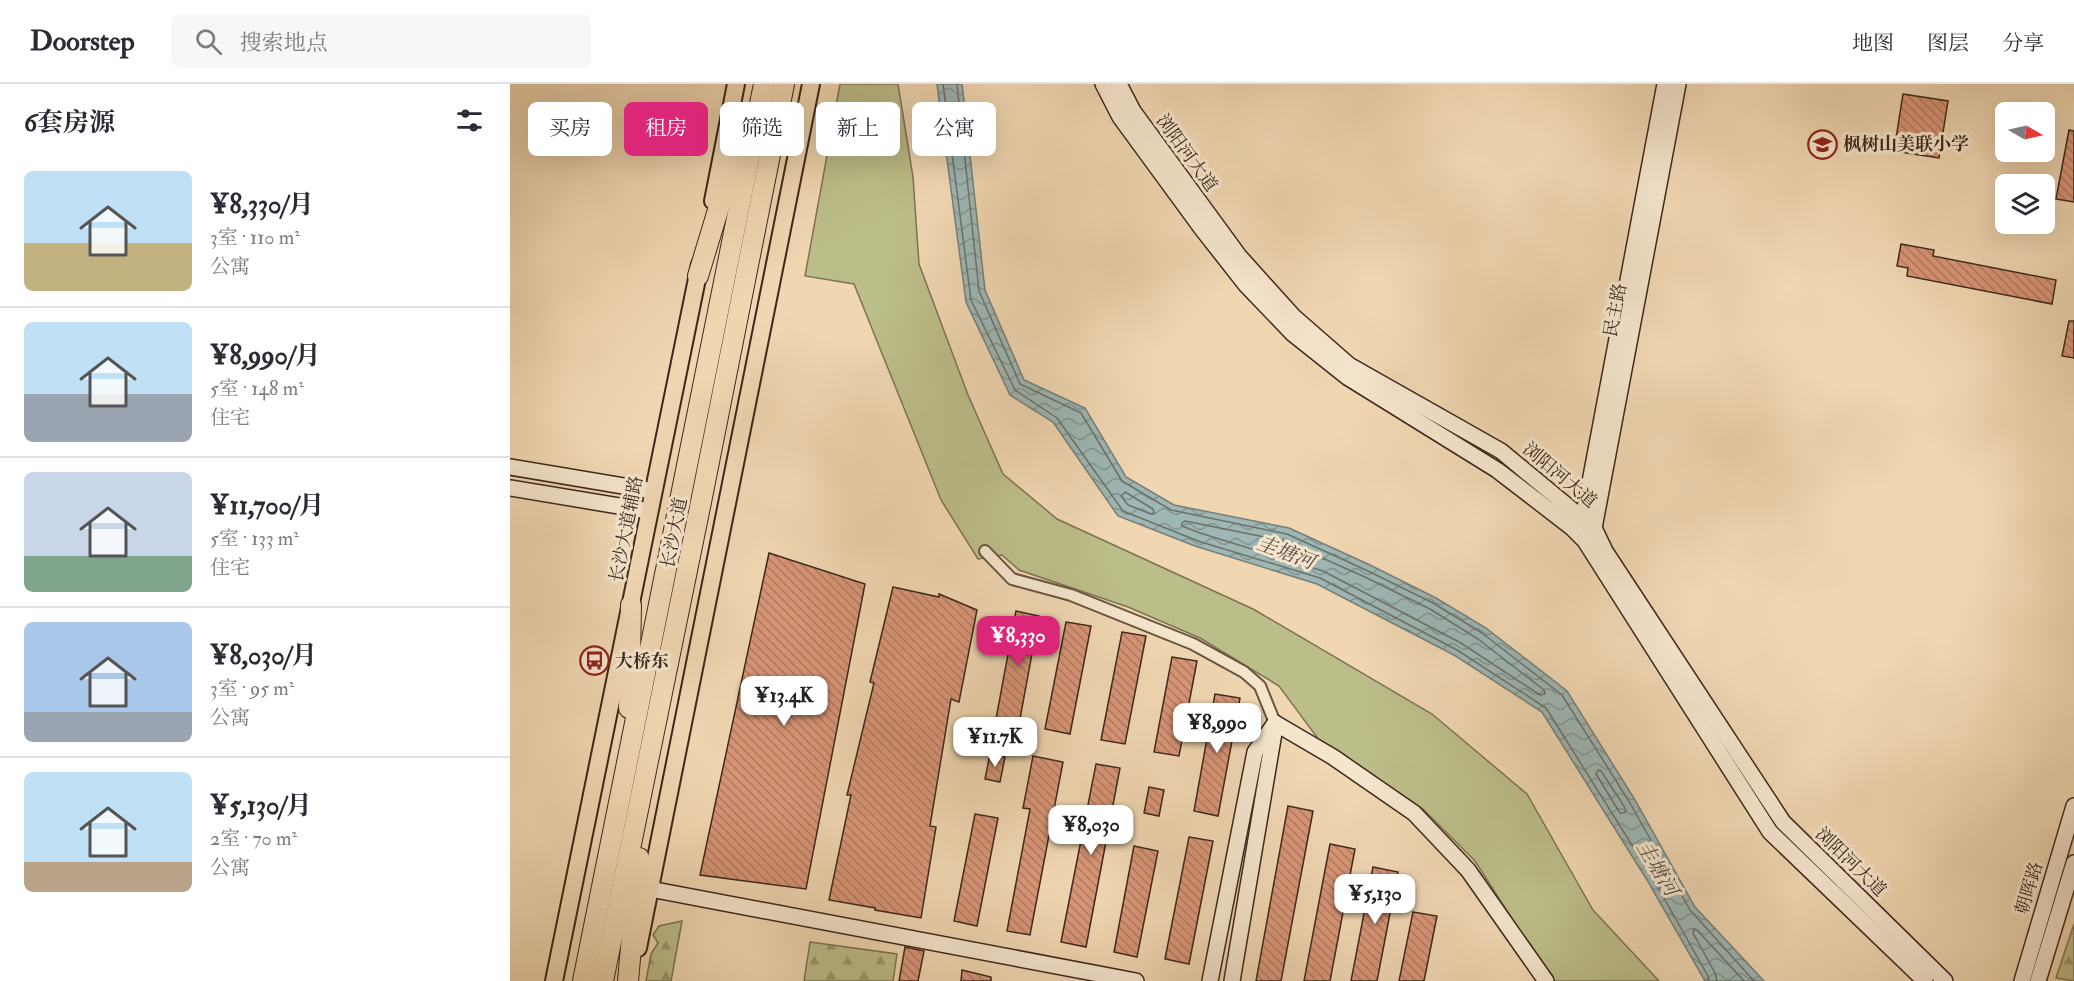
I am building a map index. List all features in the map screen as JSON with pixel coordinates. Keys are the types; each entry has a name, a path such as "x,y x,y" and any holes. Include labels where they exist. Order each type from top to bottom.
{"highway":[{"path":"698,276 755,84"},
{"name":"长沙大道","path":"583,981 764,84"},
{"name":"长沙大道","path":"603,981 784,84"},
{"path":"768,168 796,84"},
{"path":"628,758 631,605"},
{"path":"630,981 648,763"}],"main road":[{"name":"长沙大道辅路","path":"554,981 736,84"},
{"path":"630,981 811,84"}],"street":[{"name":"浏阳河大道","path":"1103,84 1120,117 1202,229 1246,285 1293,334 1347,377 1497,470 1583,529 1770,832 1924,981"},
{"name":"浏阳河大道","path":"1119,84 1133,111 1239,256 1294,317 1349,365 1502,451 1605,550 1783,822 1945,981"},
{"name":"民主路","path":"1583,529 1665,84"},
{"name":"民主路","path":"1583,529 1678,84"},
{"path":"510,467 653,491"},
{"path":"510,488 649,511"},
{"path":"986,551 1012,579 1071,595 1193,644 1244,672 1260,686 1275,723 1232,981"},
{"path":"1210,981 1255,752 1275,723"},
{"path":"1275,723 1333,757 1414,813 1468,870 1546,981"},
{"name":"朝晖路","path":"2022,981 2074,806"},
{"name":"朝晖路","path":"2038,981 2074,863"},
{"path":"650,889 1136,981"}],"green space":[{"path":"840,84 898,84 913,177 919,264 968,395 1003,474 1057,519 1253,609 1432,714 1527,794 1593,910 1659,981 1552,981 1475,861 1423,809 1319,740 1279,686 1200,638 1128,607 1019,570 1002,555 978,559 941,500 854,284 805,276 827,156 900,156 900,102 837,102"},
{"path":"682,921 671,981 646,981 651,954 658,943 653,935 659,926"},
{"path":"2074,924 2074,981 2056,978"},
{"path":"810,942 897,954 893,981 804,981"}],"water":[{"path":"937,84 962,84 964,102 939,102"},
{"name":"圭塘河","path":"947,156 970,156 985,290 1024,380 1085,408 1126,477 1174,505 1289,528 1370,565 1436,598 1486,628 1567,691 1635,800 1695,907 1764,981 1705,981 1647,880 1542,712 1454,655 1317,584 1195,546 1118,516 1053,422 1010,395 966,302"}],"building":[{"path":"1903,94 1948,101 1939,158 1894,151"},
{"path":"2069,130 2074,131 2074,202 2056,199"},
{"path":"1901,244 1934,250 1933,256 2056,280 2052,304 1907,276 1908,268 1897,266"},
{"path":"2069,321 2074,321 2074,358 2062,356"},
{"path":"769,553 865,584 806,889 700,875"},
{"path":"893,587 939,597 939,594 977,610 959,702 951,699 930,826 936,827 921,918 829,900 851,795 847,795 874,683 870,682"},
{"path":"1016,611 1039,616 1019,724 996,719"},
{"path":"1066,622 1091,626 1070,734 1045,729"},
{"path":"1122,632 1146,636 1125,744 1101,740"},
{"path":"1172,657 1197,661 1179,756 1154,752"},
{"path":"1215,694 1240,698 1218,816 1194,811"},
{"path":"990,754 1005,757 1000,782 985,779"},
{"path":"1033,756 1063,762 1030,935 1007,931 1030,809 1023,808"},
{"path":"1096,764 1120,768 1086,947 1061,942"},
{"path":"1149,787 1164,790 1159,816 1144,813"},
{"path":"1288,806 1313,811 1281,981 1256,981"},
{"path":"975,814 998,818 977,926 954,921"},
{"path":"1189,837 1213,841 1189,964 1165,959"},
{"path":"1330,844 1355,849 1330,981 1304,981"},
{"path":"1134,846 1158,851 1137,957 1114,952"},
{"path":"1373,867 1398,872 1377,981 1351,981"},
{"path":"1413,912 1437,916 1424,981 1399,981"},
{"path":"905,947 924,951 918,981 899,981"},
{"path":"962,970 991,977 991,981 961,981"}],"place":[{"name":"枫树山美联小学","path":"1822,144"},
{"name":"大桥东","path":"594,661"}]}
